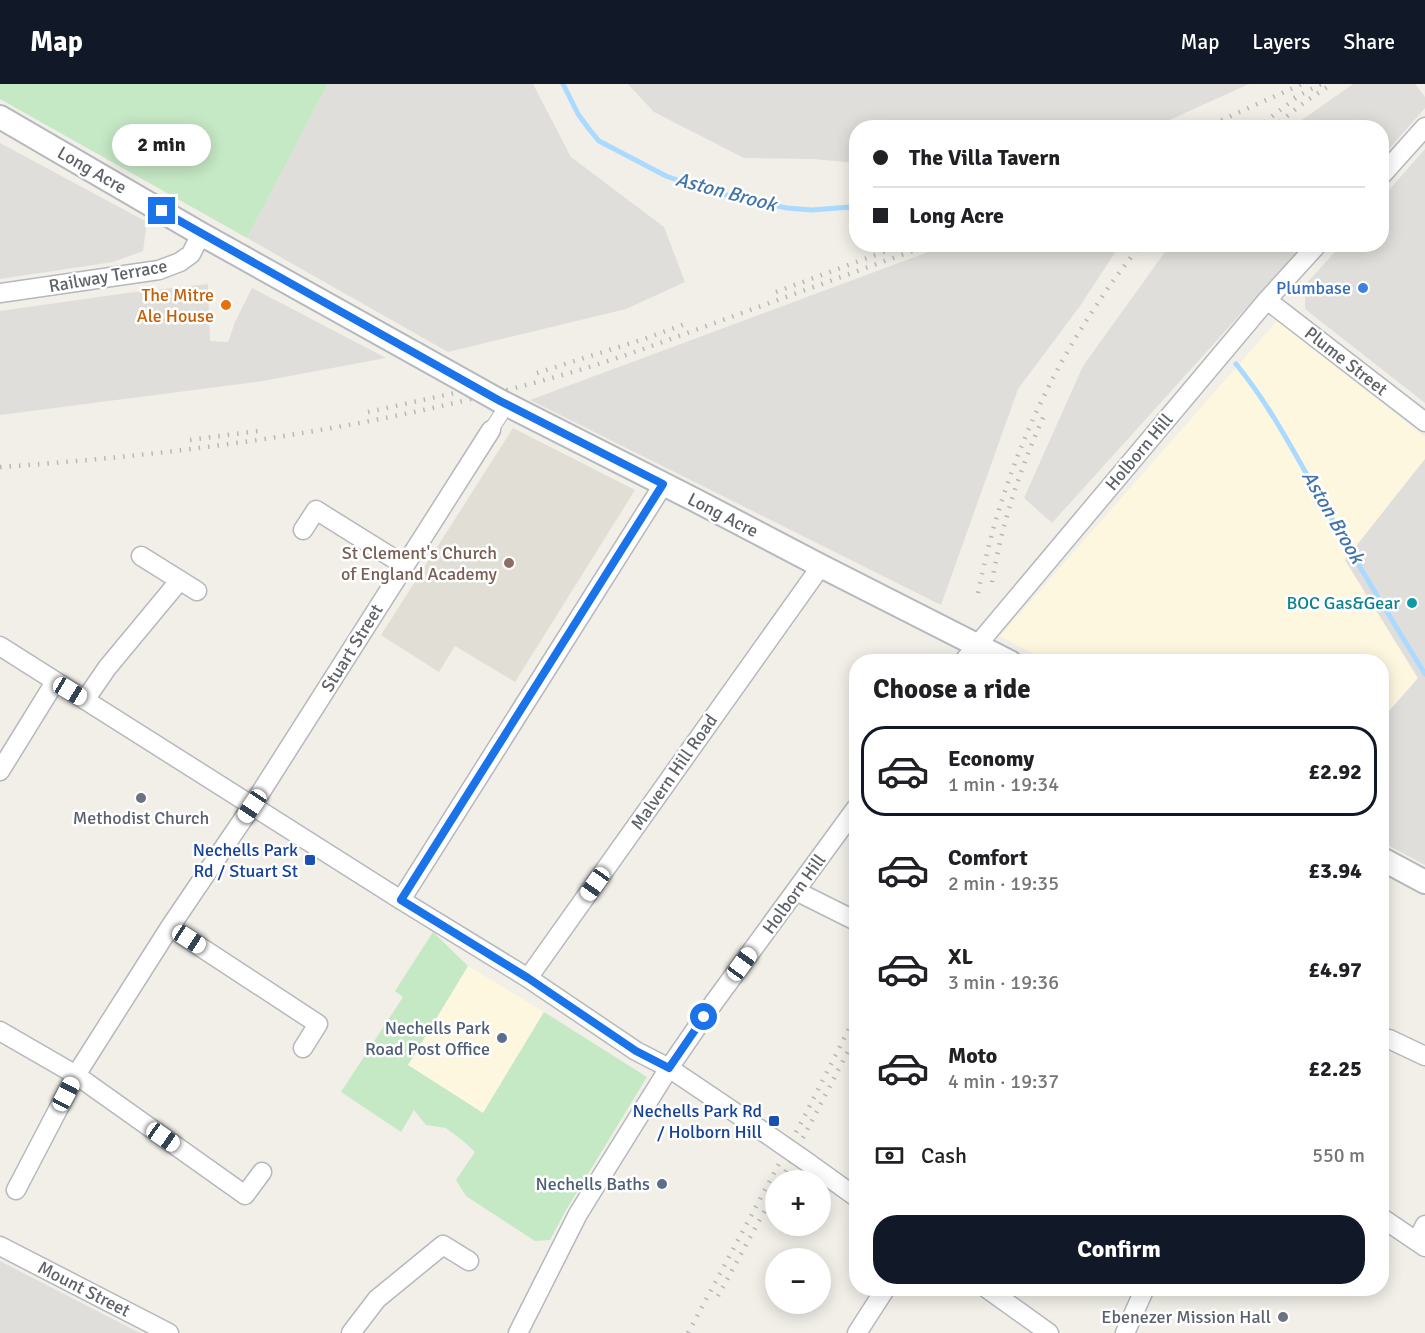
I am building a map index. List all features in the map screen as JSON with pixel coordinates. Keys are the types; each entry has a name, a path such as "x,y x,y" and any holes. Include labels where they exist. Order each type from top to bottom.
{"street":[{"name":"Long Acre","path":"0,117 201,234 503,403 821,566 970,653"},
{"path":"1389,167 1425,128"},
{"name":"Railway Terrace","path":"0,293 159,270 191,255 201,234"},
{"name":"Holborn Hill","path":"970,653 1267,300 1311,252"},
{"name":"Plume Street","path":"1267,300 1425,422"},
{"path":"491,430 503,403"},
{"name":"Stuart Street","path":"16,1190 76,1075 170,927 252,806 491,430"},
{"path":"401,900 663,484"},
{"path":"303,530 316,510 404,565"},
{"path":"141,556 197,591"},
{"name":"Malvern Hill Road","path":"528,978 821,566"},
{"path":"85,700 107,668 180,580"},
{"path":"0,646 528,978 636,1051 669,1068 849,1192"},
{"path":"0,771 55,682"},
{"name":"Holborn Hill","path":"518,1333 578,1214 669,1068 849,818"},
{"path":"1389,863 1425,882"},
{"path":"796,891 849,918"},
{"path":"170,927 318,1024 303,1048"},
{"path":"0,1031 76,1075 245,1196 262,1172"},
{"path":"1389,1039 1425,1056"},
{"path":"1389,1222 1422,1238"},
{"path":"351,1333 377,1299 444,1245 469,1261"},
{"name":"Mount Street","path":"0,1246 169,1333"},
{"path":"857,1333 881,1296"},
{"path":"997,1296 1049,1333"},
{"path":"1125,1333 1141,1296"}],"shaded area":[{"path":"328,84 533,84 571,157 664,227 685,282 626,309 448,352 247,238"},
{"path":"628,84 1249,84 1169,120 849,120 849,162 813,159 744,158 654,112"},
{"path":"1353,84 1415,84 1425,97 1425,108 1389,149 1389,120 1302,120"},
{"path":"0,143 147,222 143,251 113,262 0,279"},
{"path":"1425,149 1425,403 1305,309 1305,285 1335,252 1389,252 1389,190"},
{"path":"928,252 1115,252 1080,306 1018,389 941,605 530,400"},
{"path":"1165,252 1297,252 1052,523 1024,498 1083,366"},
{"path":"208,284 210,341 228,342 252,288 386,358 263,381 0,415 0,311"},
{"path":"1277,321 1425,437 1425,459 1345,560 1418,679 1389,711 1389,654 1034,654 1000,636"},
{"name":"St Clement's Church of England Academy","path":"513,428 635,490 515,682 455,646 439,672 381,635"},
{"path":"1425,459 1425,865 1389,846 1389,711 1418,678 1345,560"},
{"path":"468,966 544,1012 483,1113 408,1065"},
{"path":"0,1261 140,1333 0,1333"}],"green space":[{"path":"0,84 328,84 247,238 0,99"},
{"path":"433,932 468,966 408,1065 483,1113 544,1012 647,1077 550,1240 535,1241 466,1196 456,1180 475,1152 446,1128 426,1125 414,1110 401,1132 341,1092 403,997 395,991"}],"waterway":[{"name":"Aston Brook","path":"563,84 578,114 599,141 666,176 708,191 787,208 812,210 849,207"},
{"name":"Aston Brook","path":"1236,364 1274,417 1425,674"}],"railway":[{"path":"1222,120 1302,84"},
{"path":"1294,98 1321,84"},
{"path":"1282,120 1332,84"},
{"path":"1267,120 1301,94"},
{"path":"776,292 884,252"},
{"path":"0,467 142,455 284,436 424,410 493,394 618,358 910,252"},
{"path":"978,593 997,515 1024,440 1040,404 1078,334 1135,252"},
{"path":"537,373 685,324"},
{"path":"368,412 491,385"},
{"path":"992,582 1013,495 1046,411"},
{"path":"190,440 258,431"},
{"path":"688,1333 849,1029"},
{"path":"786,1170 849,1049"},
{"path":"718,1296 765,1210"}],"place":[{"name":"Plumbase","path":"1363,288"},
{"name":"The Mitre Ale House","path":"226,305"},
{"name":"St Clement's Church of England Academy","path":"509,563"},
{"name":"BOC Gas&Gear","path":"1412,603"},
{"name":"Methodist Church","path":"141,798"},
{"name":"Nechells Park Rd / Stuart St","path":"310,860"},
{"name":"Nechells Park Road Post Office","path":"502,1038"},
{"name":"Nechells Park Rd / Holborn Hill","path":"774,1121"},
{"name":"Nechells Baths","path":"662,1184"},
{"name":"Ebenezer Mission Hall","path":"1283,1317"}],"route":[{"path":"162,211 500,401 663,484 401,900 528,978 636,1051 669,1068 704,1017"}]}
